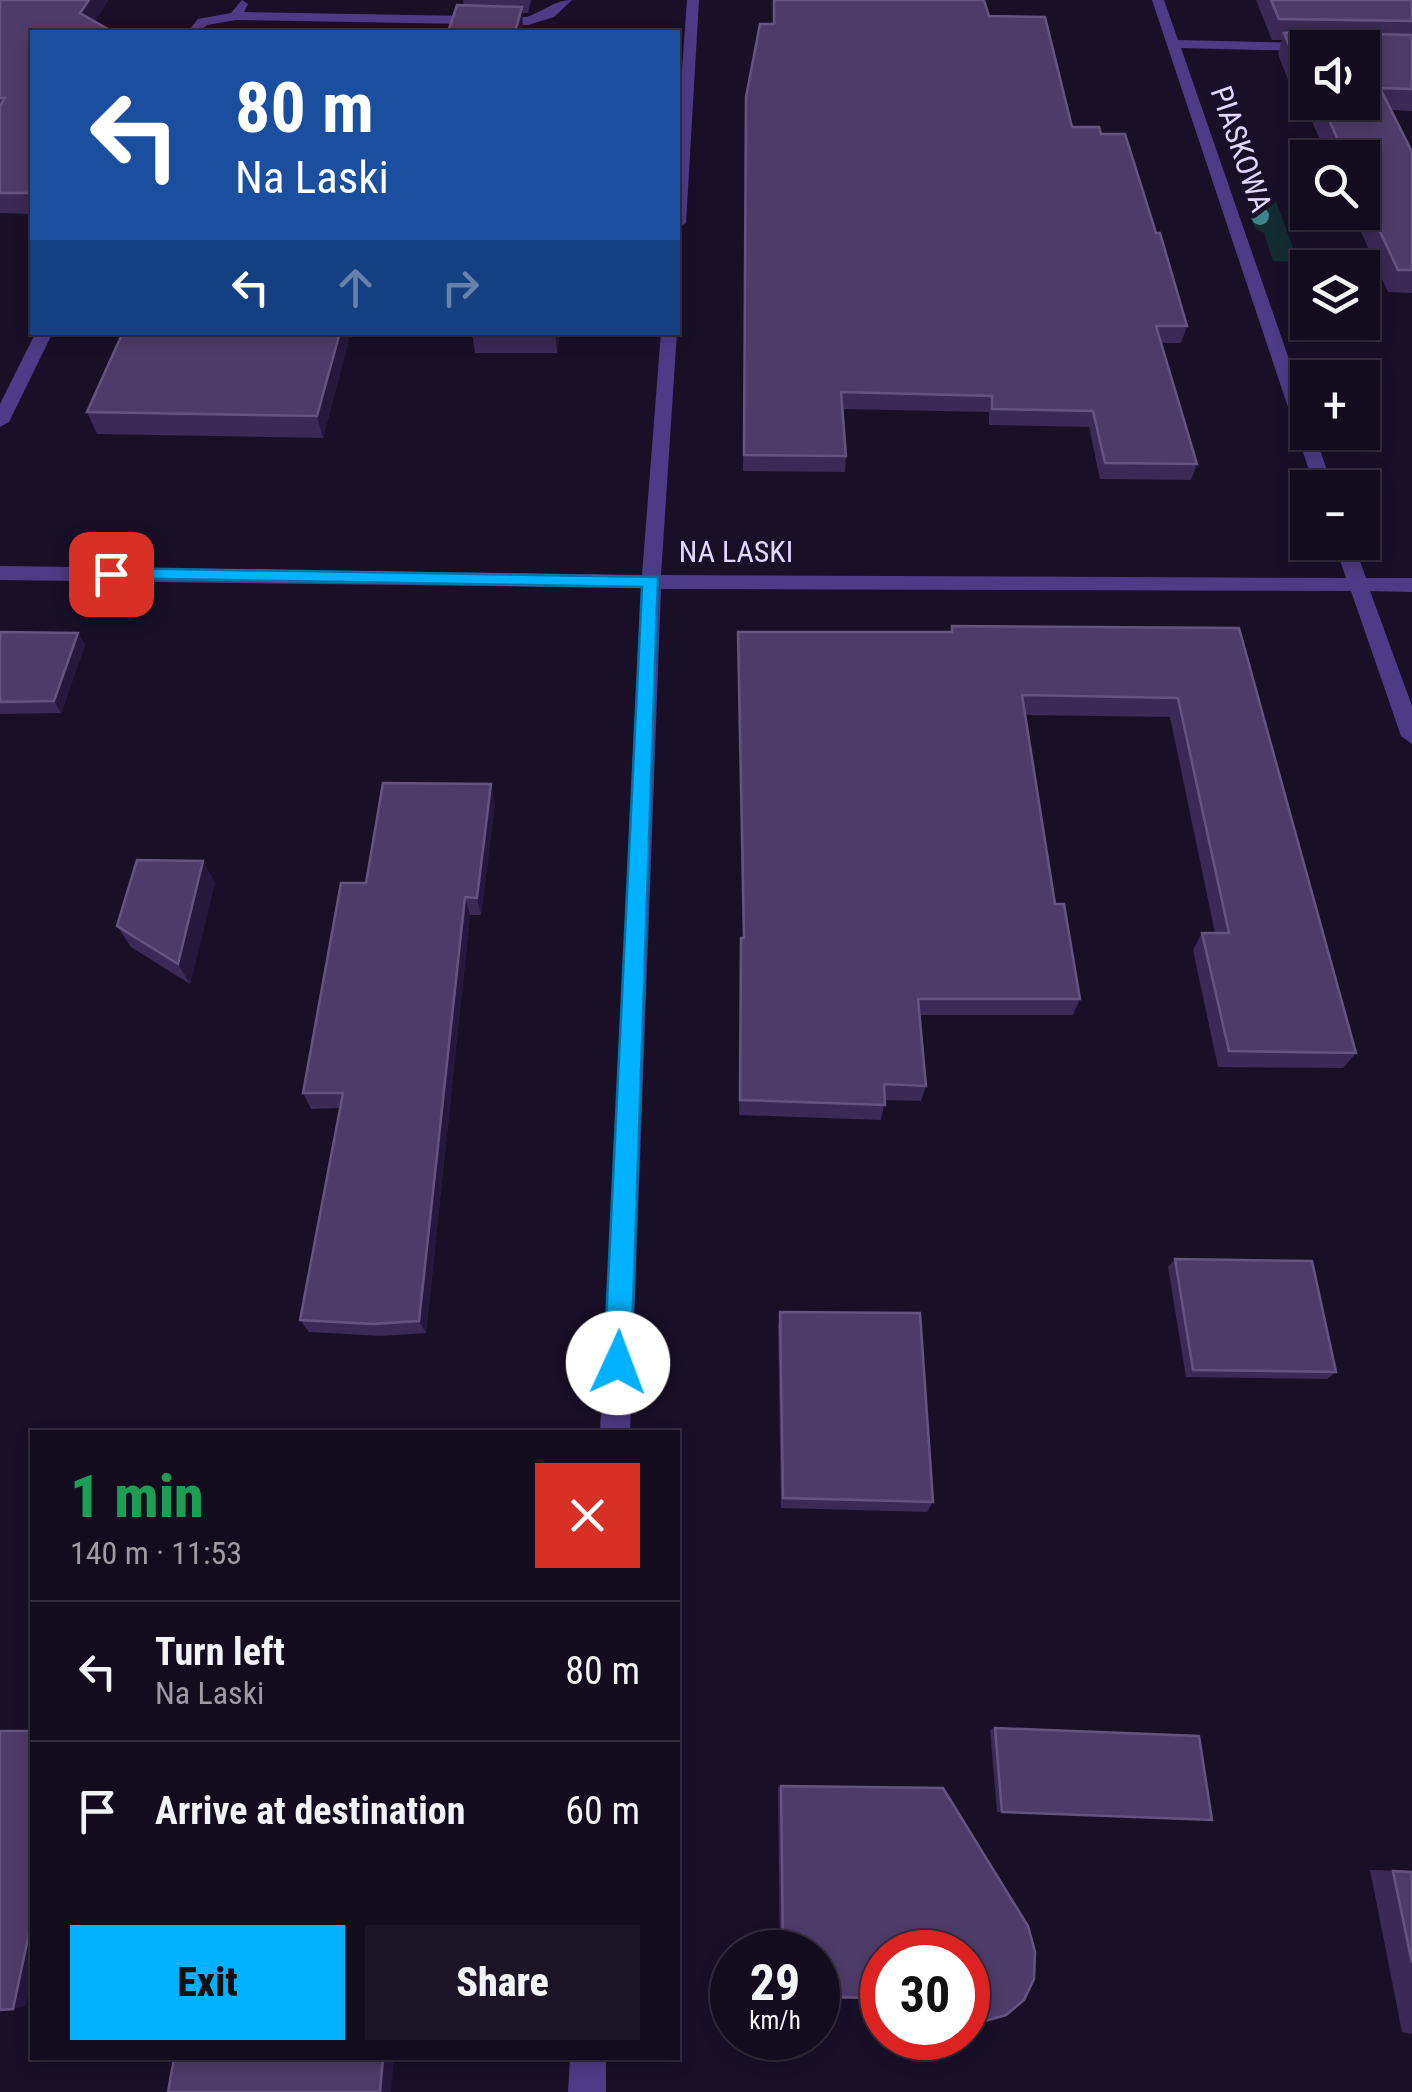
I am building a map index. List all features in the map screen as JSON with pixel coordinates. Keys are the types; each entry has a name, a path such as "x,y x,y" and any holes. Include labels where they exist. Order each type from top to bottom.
{"street":[{"path":"236,16 244,0"},
{"path":"197,30 203,22 236,16 528,21 549,14 566,0"},
{"path":"680,193 693,0"},
{"name":"PIASKOWA","path":"1158,0 1318,470"},
{"path":"1174,44 1290,47"},
{"path":"0,422 44,335"},
{"path":"615,1430 651,582 669,335"},
{"path":"1349,560 1412,736"},
{"name":"NA LASKI","path":"0,573 651,582 1412,585"},
{"path":"586,2092 588,2060"}],"green space":[{"path":"1264,200 1276,201 1294,250 1290,250 1290,262 1273,261 1264,233 1255,228 1247,208"}],"building":[{"path":"0,0 89,0 80,13 110,30 30,30 28,193 0,193 0,106 5,98 0,98"},
{"path":"774,0 984,0 989,16 1045,17 1072,127 1099,127 1101,134 1125,134 1156,233 1160,233 1187,326 1156,326 1197,464 1105,463 1093,411 992,409 992,396 841,392 846,456 744,455 746,97 760,24 774,24"},
{"path":"1271,0 1412,0 1412,21 1279,19"},
{"path":"457,5 522,7 516,30 449,30"},
{"path":"1380,34 1412,35 1412,89 1380,88"},
{"path":"1380,88 1412,152 1412,270 1398,270 1379,230 1380,140 1338,140 1329,120 1380,120"},
{"path":"122,335 339,335 317,416 87,412"},
{"path":"952,626 1239,628 1356,1053 1229,1051 1202,933 1229,933 1178,698 1022,695 1055,904 1064,904 1080,999 918,999 926,1086 884,1084 885,1105 740,1100 744,938 738,632 952,632"},
{"path":"0,632 78,633 54,701 0,702"},
{"path":"383,783 491,784 477,898 465,897 419,1321 373,1324 300,1320 343,1093 303,1093 341,883 366,883"},
{"path":"137,860 203,861 178,964 117,926"},
{"path":"1175,1259 1312,1261 1336,1372 1193,1370"},
{"path":"780,1312 920,1313 933,1502 783,1498"},
{"path":"995,1728 1199,1736 1212,1820 1002,1812"},
{"path":"0,1731 30,1731 30,1928 13,2009 0,2010"},
{"path":"781,1786 943,1788 1028,1926 1035,1952 1034,1979 1024,2000 1006,2015 990,2020 990,1930 860,1930 860,1998 840,1997 840,1930 783,1930"},
{"path":"1393,1871 1412,1872 1412,1963"},
{"path":"174,2060 383,2060 380,2092 168,2092"}],"route":[{"path":"111,574 651,582 618,1363"}]}
